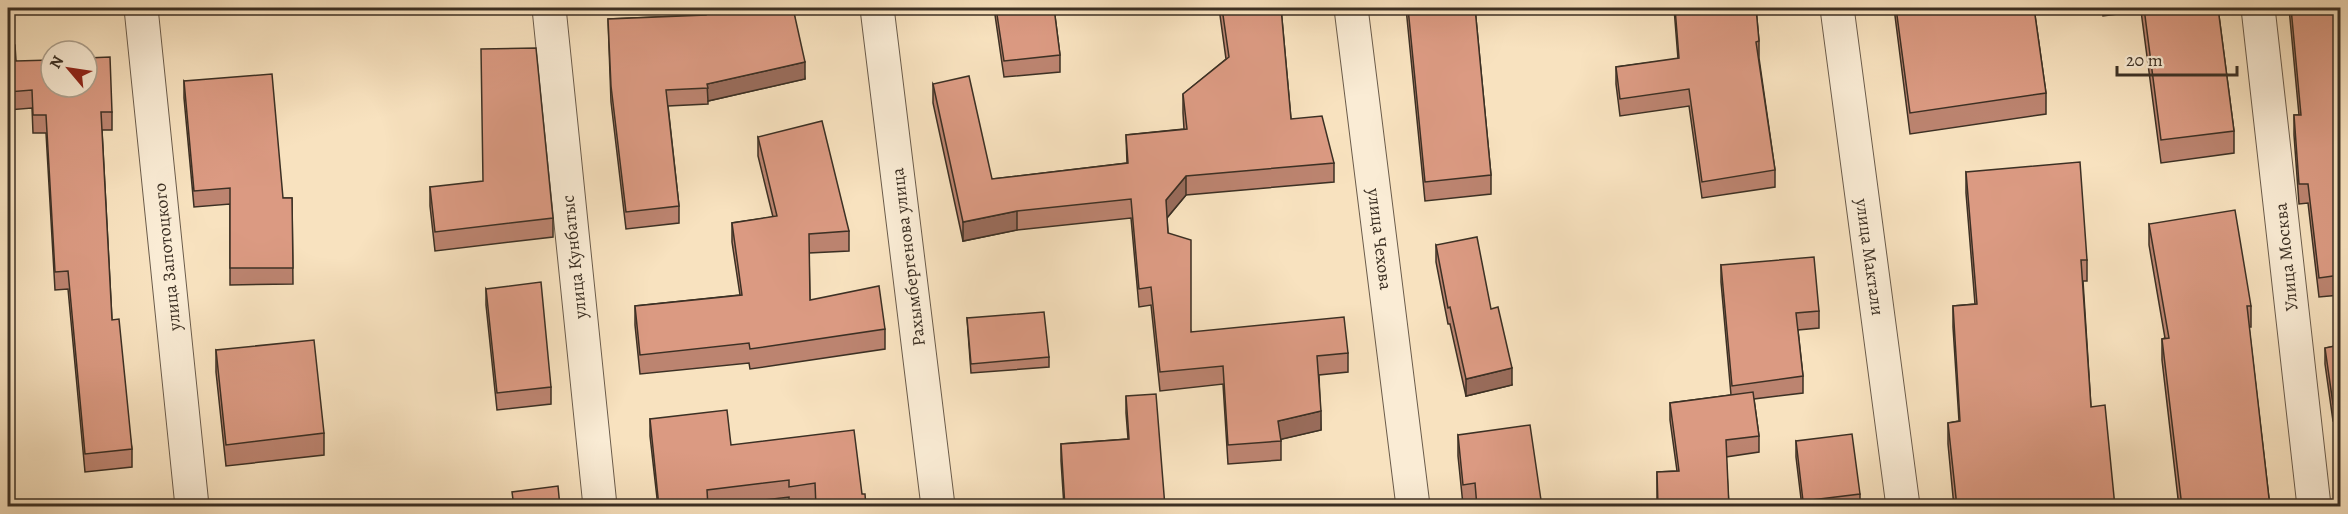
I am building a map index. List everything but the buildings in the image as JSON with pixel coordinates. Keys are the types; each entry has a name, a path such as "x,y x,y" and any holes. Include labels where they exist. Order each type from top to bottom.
{"street":[{"name":"улица Запотоцкого","path":"141,8 192,507"},
{"name":"улица Кунбатыс","path":"549,8 600,507"},
{"name":"Рахымбергенова улица","path":"877,8 938,507"},
{"name":"улица Чехова","path":"1351,8 1413,507"},
{"name":"улица Мактали","path":"1837,8 1904,507"},
{"name":"Улица Москва","path":"2258,8 2314,507"}]}
